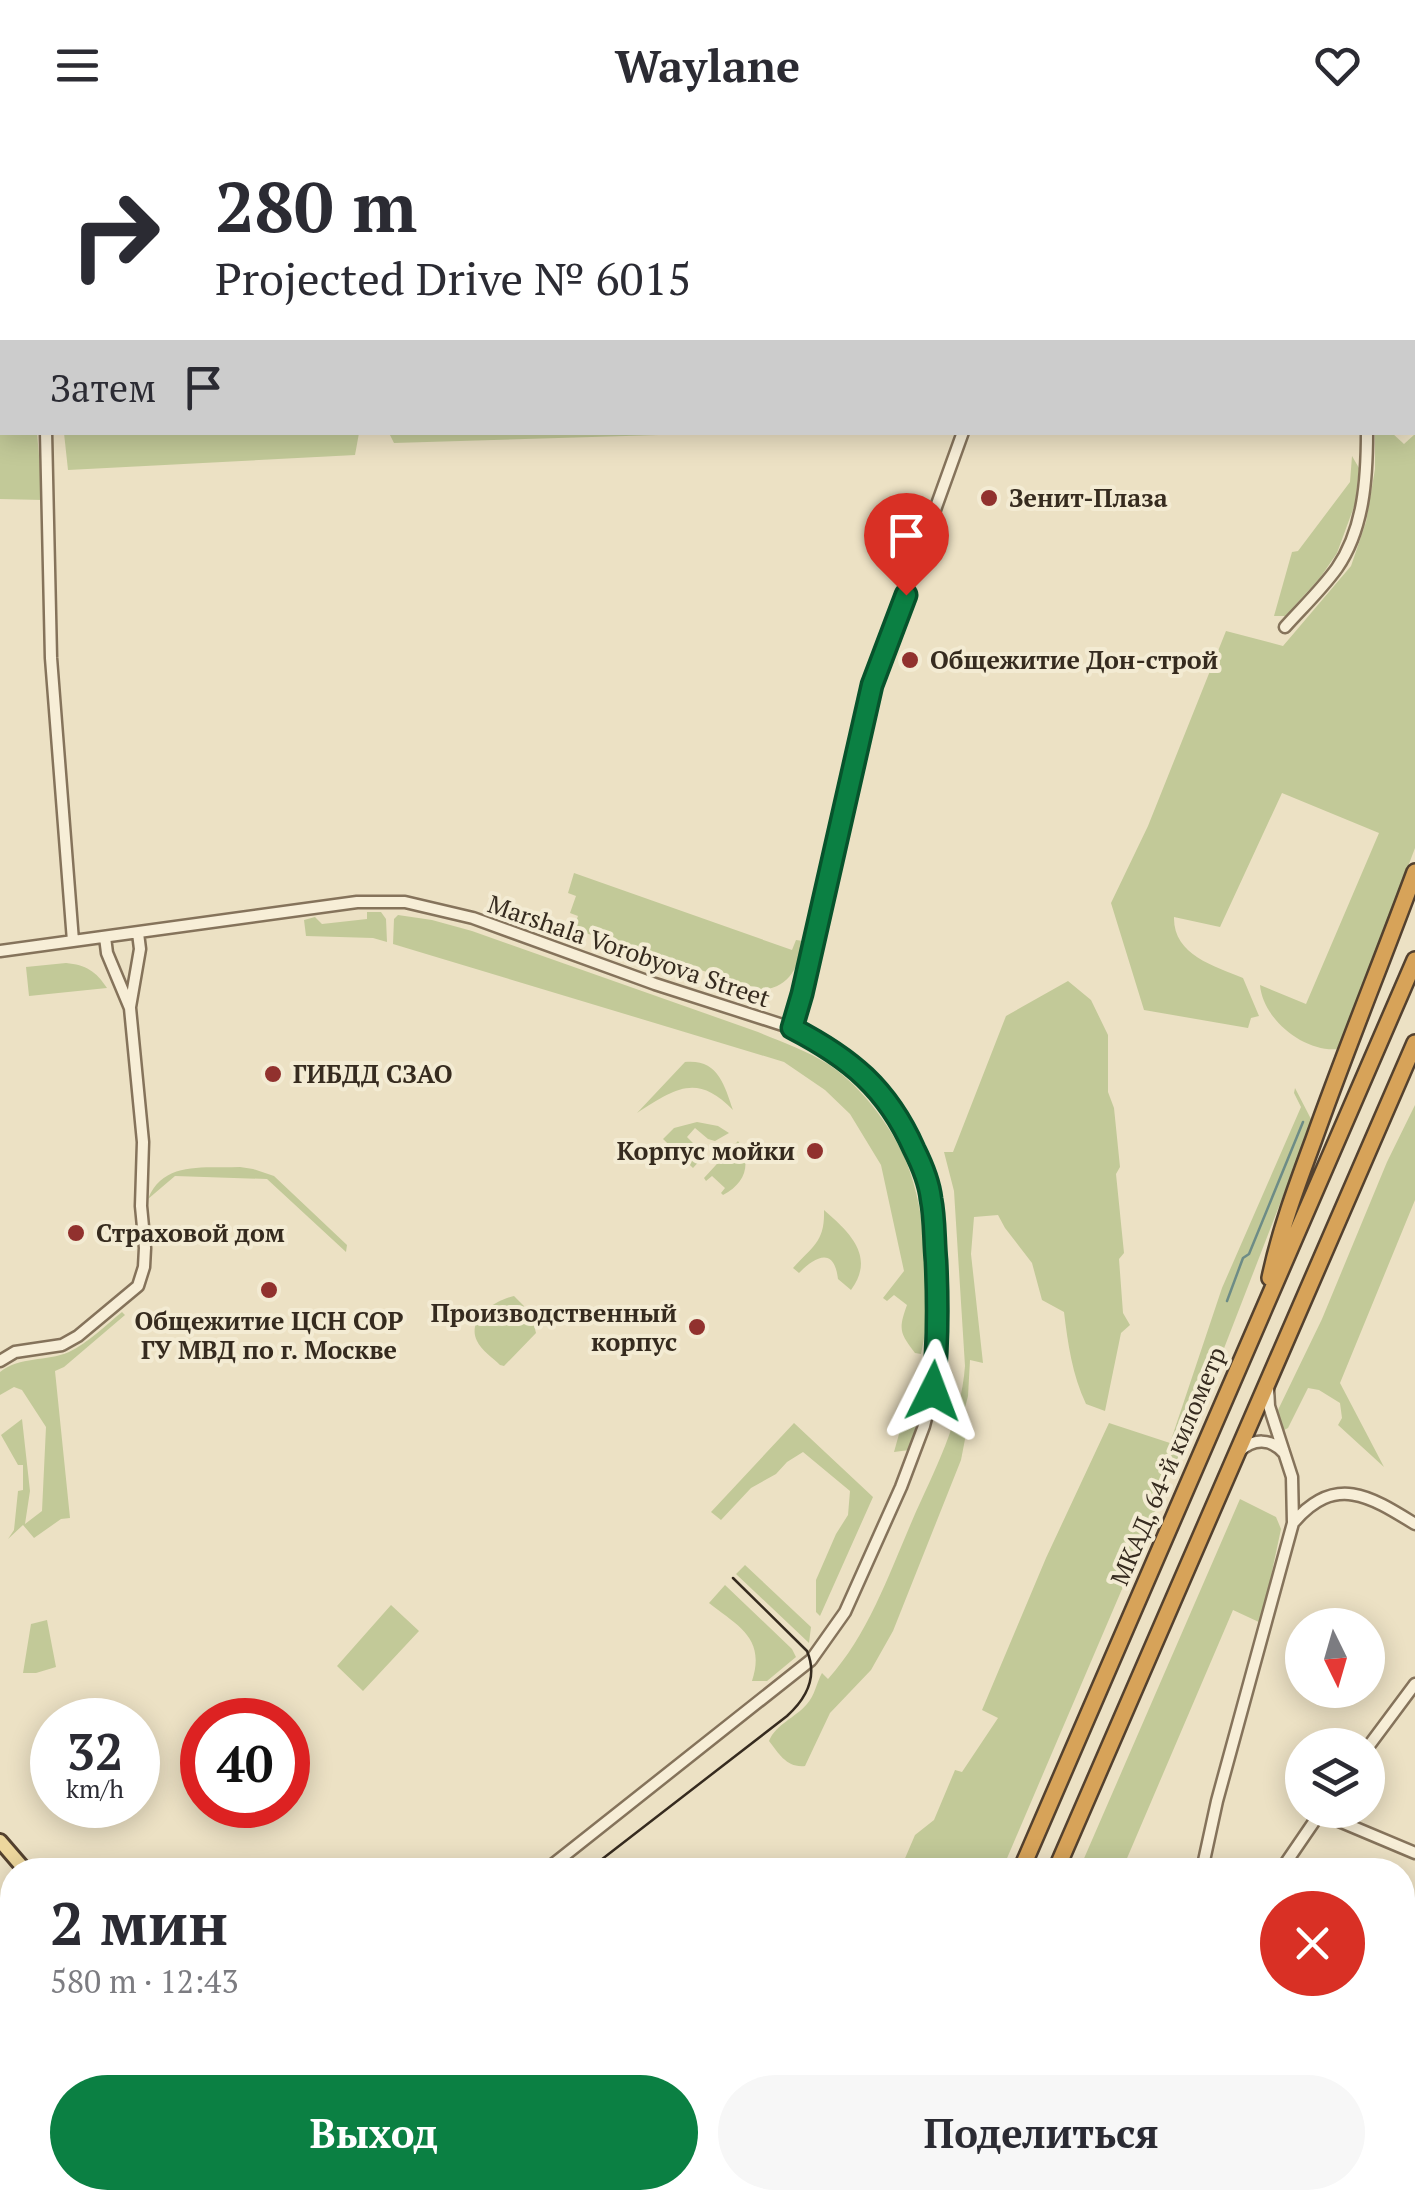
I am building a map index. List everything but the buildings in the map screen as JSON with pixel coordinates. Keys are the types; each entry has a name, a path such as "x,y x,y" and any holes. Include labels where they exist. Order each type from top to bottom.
{"highway":[{"path":"1265,1307 1278,1238 1415,872"},
{"name":"МКАД, 64-й километр","path":"1026,1858 1415,960"},
{"path":"1061,1858 1415,1043"},
{"path":"1375,1136 1415,1073"}],"street":[{"path":"46,435 51,658 73,941"},
{"path":"792,1028 872,685 962,435"},
{"path":"1284,627 1337,567 1353,536 1367,482 1368,435"},
{"name":"Marshala Vorobyova Street","path":"0,951 358,902 424,905 473,918 655,984 792,1028 869,1079 897,1115 924,1169 932,1206 936,1368 924,1426 856,1588 811,1660 561,1858"},
{"path":"0,1360 16,1352 62,1346 138,1286 140,1280 145,1248 141,1206 143,1142 130,1008 140,949 138,933"},
{"path":"105,937 107,953 130,1008"},
{"path":"1205,1858 1293,1523 1292,1477 1269,1406 1269,1377"},
{"path":"1235,1457 1246,1446 1262,1441 1271,1442 1284,1453"},
{"path":"1293,1523 1310,1505 1338,1493 1358,1494 1415,1524"},
{"path":"1294,1497 1310,1505"},
{"path":"1382,1728 1415,1684"},
{"path":"1289,1858 1310,1828"},
{"path":"1358,1828 1415,1853"}],"green space":[{"path":"0,435 37,435 43,500 0,499"},
{"path":"64,435 359,435 355,455 68,470"},
{"path":"390,435 660,435 394,443"},
{"path":"1375,435 1394,435 1404,444 1415,435 1415,848 1339,1049 1313,1046 1288,1032 1269,1010 1260,985 1306,1004 1379,833 1282,793 1220,927 1174,917 1175,930 1188,950 1243,978 1259,1016 1251,1018 1248,1028 1144,1010 1111,903 1148,826 1226,631 1283,646 1351,566 1366,522 1375,469"},
{"path":"1352,456 1359,468 1355,504 1337,553 1285,616 1274,616 1292,552 1298,551 1350,482"},
{"path":"574,873 792,950 796,940 803,941 796,967 787,980 763,990 573,929 578,916 570,913 576,896 568,893"},
{"path":"367,912 381,912 386,919 387,942 306,936 304,920 315,917 322,924 367,919"},
{"path":"398,915 472,931 758,1032 811,1054 841,1073 888,1127 916,1192 927,1287 921,1354 915,1353 902,1331 907,1305 894,1295 887,1301 883,1298 904,1271 881,1165 850,1114 825,1090 784,1062 393,944 394,919"},
{"path":"66,963 90,970 107,988 29,996 26,967"},
{"path":"1068,981 1091,1000 1108,1035 1108,1092 1114,1108 1120,1167 1116,1174 1124,1253 1119,1259 1123,1313 1130,1325 1121,1333 1105,1411 1086,1404 1074,1370 1064,1312 1042,1300 1032,1263 998,1215 974,1217 971,1254 983,1363 970,1360 968,1396 959,1431 966,1434 961,1460 893,1631 871,1670 830,1713 805,1766 793,1765 769,1741 807,1704 822,1673 828,1679 866,1624 937,1464 958,1406 965,1366 954,1191 944,1152 953,1152 1006,1016"},
{"path":"685,1062 705,1065 718,1075 733,1110 708,1091 686,1088 637,1113"},
{"path":"1295,1088 1312,1121 1216,1369 1007,1858 905,1858 915,1835 934,1820 955,1770 962,1772 998,1718 982,1710 1109,1423 1170,1443 1222,1288 1301,1107"},
{"path":"1415,1105 1415,1200 1340,1383 1384,1467 1338,1425 1342,1418 1340,1403 1319,1390 1308,1388 1288,1428 1282,1431 1278,1410"},
{"path":"697,1122 718,1126 729,1133 715,1141 695,1128 687,1137 702,1152 702,1158 693,1168 663,1139 674,1128"},
{"path":"738,1141 745,1157 744,1172 737,1185 723,1195 725,1188 712,1176 706,1181 704,1178"},
{"path":"240,1167 274,1176 347,1245 346,1252 267,1179 175,1176 148,1199 164,1178 175,1172"},
{"path":"824,1210 850,1236 860,1256 858,1278 851,1290 838,1279 828,1258 817,1259 799,1273 793,1268 820,1237"},
{"path":"514,1296 524,1306 520,1311 534,1325 536,1333 504,1366 479,1344 475,1325 491,1306"},
{"path":"122,1312 125,1315 55,1371 70,1518 61,1519 34,1538 23,1525 8,1539 14,1530 18,1491 23,1490 23,1465 18,1465 1,1435 22,1419 30,1491 25,1524 42,1511 46,1427 22,1390 14,1387 0,1395 0,1372 16,1364 69,1352"},
{"path":"922,1405 909,1450 894,1452 906,1409"},
{"path":"794,1423 873,1497 820,1616 816,1612 816,1580 848,1515 850,1491 803,1452 751,1488 721,1520 711,1512"},
{"path":"1240,1499 1276,1517 1281,1529 1261,1623 1233,1610 1127,1858 1084,1858"},
{"path":"745,1565 811,1627 809,1643 736,1574"},
{"path":"725,1585 796,1657 767,1681 752,1681 752,1643 739,1626 709,1603"},
{"path":"391,1605 419,1631 363,1691 337,1666"},
{"path":"47,1620 56,1667 23,1673 31,1624"}],"waterway":[{"path":"1227,1301 1303,1122"}],"tram line":[{"path":"604,1858 787,1716 805,1694 811,1678 807,1651 733,1578"}],"place":[{"name":"Зенит-Плаза","path":"989,498"},
{"name":"Общежитие Дон-строй","path":"910,660"},
{"name":"ГИБДД СЗАО","path":"273,1074"},
{"name":"Корпус мойки","path":"815,1151"},
{"name":"Страховой дом","path":"76,1233"},
{"name":"Общежитие ЦСН СОР ГУ МВД по г. Москве","path":"269,1290"},
{"name":"Производственный корпус","path":"697,1327"}],"route":[{"path":"906,595 872,685 792,1028 869,1079 897,1115 924,1169 931,1197 936,1277 933,1391"}]}
